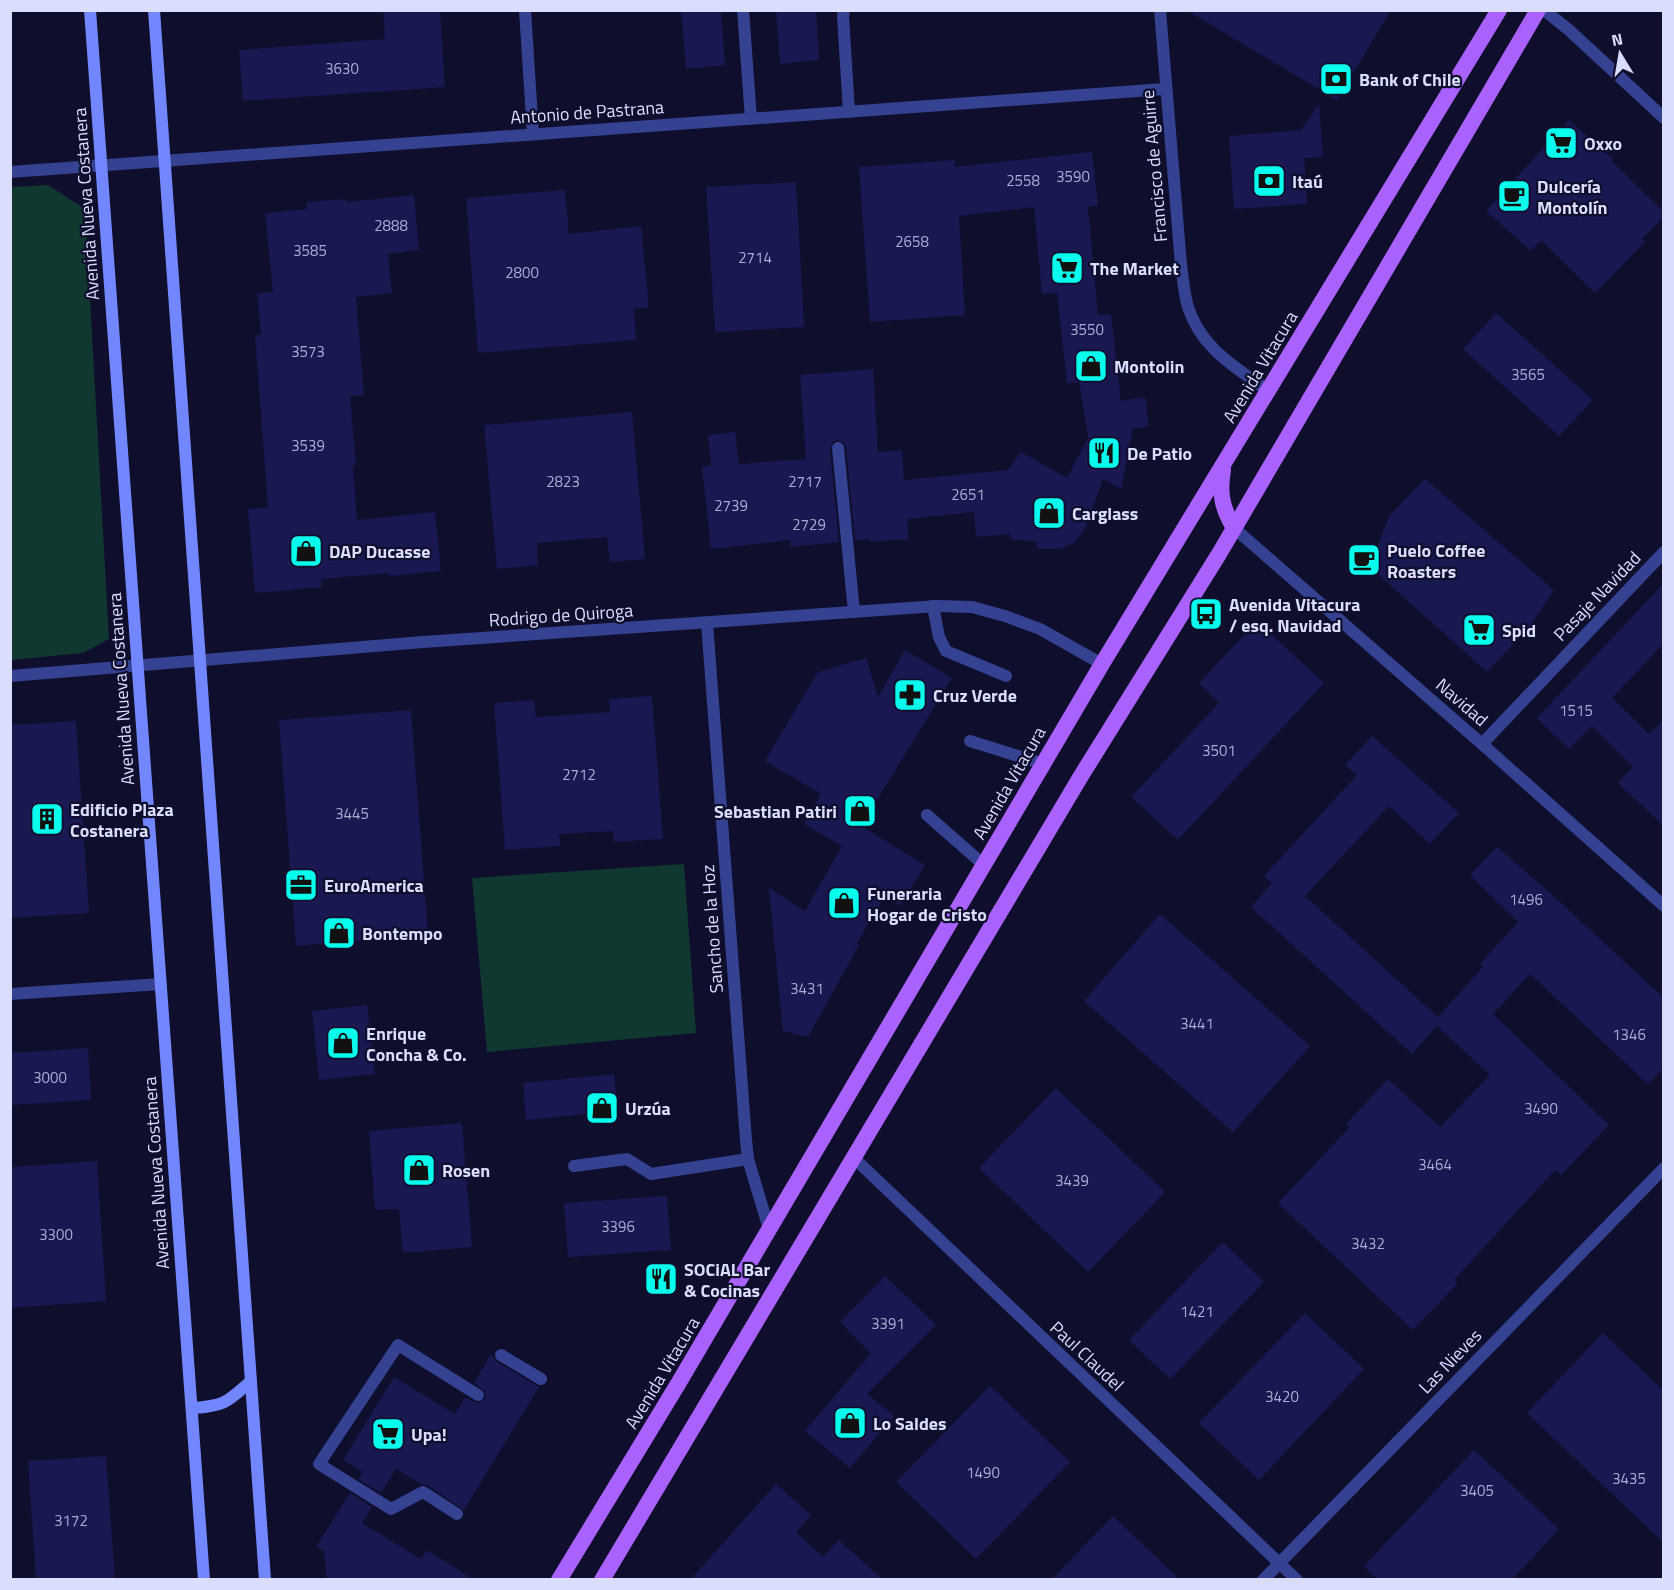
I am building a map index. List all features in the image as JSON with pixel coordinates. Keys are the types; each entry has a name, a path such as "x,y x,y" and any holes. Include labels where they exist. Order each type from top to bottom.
{"main road":[{"name":"Avenida Nueva Costanera","path":"90,10 204,1580"},
{"path":"154,10 265,1580"},
{"name":"Avenida Vitacura","path":"559,1580 678,1384 1102,664 1499,10"},
{"path":"602,1580 1081,776 1234,528 1538,10"},
{"path":"1224,463 1220,498 1225,513 1234,528"},
{"path":"193,1408 225,1404 251,1381"}],"street":[{"path":"525,10 533,134"},
{"path":"743,10 751,119"},
{"path":"844,10 849,112"},
{"name":"Francisco de Aguirre","path":"1160,10 1181,265 1187,306 1201,336 1226,361 1267,390"},
{"path":"1544,10 1569,30 1664,118"},
{"name":"Antonio de Pastrana","path":"10,172 1165,89"},
{"path":"838,448 854,612"},
{"name":"Navidad","path":"1234,528 1664,906"},
{"name":"Pasaje Navidad","path":"1482,744 1664,552"},
{"path":"933,606 939,637 946,651 1006,676"},
{"name":"Rodrigo de Quiroga","path":"10,676 423,642 933,606 972,607 1005,616 1040,629 1102,664"},
{"name":"Sancho de la Hoz","path":"707,623 748,1159 769,1229"},
{"path":"970,741 1044,764"},
{"path":"927,815 984,865"},
{"path":"10,994 161,984"},
{"name":"Paul Claudel","path":"854,1158 1297,1580"},
{"path":"574,1166 627,1159 651,1174 748,1159"},
{"name":"Las Nieves","path":"1263,1580 1664,1168"},
{"path":"458,1514 423,1492 391,1509 319,1464 398,1345 478,1395"},
{"path":"501,1355 541,1379"}],"green space":[{"path":"48,185 85,209 109,639 83,653 11,660 11,187"},
{"path":"684,864 696,1033 487,1052 472,878"}],"building":[{"path":"383,10 440,10 445,87 243,101 239,50 385,39"},
{"path":"681,10 721,10 725,65 686,69"},
{"path":"776,10 816,10 819,60 780,64"},
{"path":"1186,10 1391,10 1337,100"},
{"name":"Itaú","path":"1319,104 1323,157 1304,158 1307,204 1234,209 1229,136 1301,130"},
{"path":"1569,120 1613,159 1612,161 1664,212 1664,217 1642,239 1645,242 1595,293 1541,240 1531,251 1486,211"},
{"path":"1092,152 1098,205 1088,207 1098,315 1111,314 1121,401 1145,397 1149,426 1133,429 1121,489 1103,479 1084,531 1074,543 1060,549 1037,549 1037,542 1011,539 1010,534 976,537 974,512 907,519 909,539 855,541 846,447 838,440 833,442 830,449 839,542 790,547 790,540 711,549 702,467 711,466 708,435 735,432 739,464 806,459 800,375 873,369 878,452 902,450 904,480 1008,470 1021,452 1067,478 1088,438 1079,382 1067,383 1057,293 1042,294 1034,207 959,216 965,315 870,322 859,167 955,160 955,167"},
{"path":"796,182 804,327 715,332 706,187"},
{"path":"565,190 569,234 641,226 649,307 634,309 636,340 478,353 466,198"},
{"path":"414,195 419,250 388,254 392,293 356,297 364,395 350,396 356,465 353,466 357,520 435,512 441,571 321,579 322,587 255,593 248,509 268,507 255,335 261,335 257,293 273,292 265,213 307,209 306,202 346,199 347,202"},
{"path":"1496,313 1593,400 1559,436 1463,349"},
{"path":"632,412 645,559 610,562 607,537 537,543 538,565 497,569 484,425"},
{"path":"1425,479 1554,590 1530,626 1487,672 1369,566 1390,515"},
{"path":"1664,583 1664,643 1612,698 1649,734 1664,719 1664,826 1618,783 1633,767 1592,726 1569,749 1537,718"},
{"path":"1257,621 1324,683 1178,840 1131,797 1219,703 1199,683"},
{"path":"905,650 952,678 861,826 925,865 900,906 884,897 808,1037 783,1031 769,888 805,911 842,846 804,824 821,794 765,761 818,672 866,658 878,697"},
{"path":"652,696 663,839 614,842 613,831 559,834 560,846 505,850 494,703 534,700 536,717 610,712 609,699"},
{"path":"411,710 428,935 296,946 279,720"},
{"name":"Edificio Plaza Costanera","path":"76,721 89,913 10,918 10,725"},
{"path":"1372,736 1459,813 1430,844 1389,806 1305,896 1438,1017 1483,967 1480,964 1518,922 1470,875 1497,847 1664,998 1664,1068 1648,1084 1530,974 1493,1014 1609,1125 1561,1175 1555,1170 1454,1280 1458,1283 1413,1330 1278,1203 1350,1127 1346,1124 1388,1079 1440,1127 1490,1075 1437,1026 1412,1054 1251,907 1272,883 1264,876 1357,775 1345,765"},
{"path":"1160,914 1310,1046 1233,1132 1084,1001"},
{"name":"Enrique Concha & Co.","path":"367,1005 375,1074 319,1080 312,1011"},
{"path":"88,1048 91,1100 10,1105 10,1053"},
{"path":"614,1074 618,1111 526,1120 523,1083"},
{"path":"1056,1088 1165,1192 1088,1272 979,1168"},
{"name":"Rosen","path":"462,1123 472,1247 403,1253 399,1209 375,1210 369,1131"},
{"path":"97,1161 106,1301 10,1308 10,1167"},
{"path":"667,1196 671,1250 568,1257 564,1203"},
{"path":"1223,1242 1264,1282 1170,1379 1129,1340"},
{"path":"885,1276 936,1325 867,1394 894,1416 850,1468 805,1431 871,1353 840,1322"},
{"path":"1305,1313 1364,1369 1259,1480 1199,1423"},
{"path":"1603,1333 1664,1391 1664,1543 1527,1413"},
{"path":"491,1354 497,1362 539,1387 464,1510 427,1485 421,1484 396,1469 381,1493 358,1479 363,1472 343,1460 394,1377 455,1414 465,1397 477,1403 485,1399 485,1391 474,1383"},
{"path":"990,1386 1070,1462 976,1559 896,1482"},
{"path":"1474,1450 1559,1529 1512,1580 1378,1580 1364,1566"},
{"path":"106,1456 115,1580 36,1580 28,1461"},
{"path":"776,1484 811,1515 796,1532 823,1557 839,1540 883,1580 690,1580"},
{"path":"350,1493 372,1507 362,1523 421,1559 427,1550 475,1580 327,1580 324,1551 316,1547"},
{"path":"1113,1516 1180,1580 1051,1580"}],"place":[{"name":"Bank of Chile","path":"1336,79"},
{"name":"Oxxo","path":"1561,143"},
{"name":"Itaú","path":"1269,181"},
{"name":"Dulcería Montolín","path":"1514,196"},
{"name":"The Market","path":"1067,268"},
{"name":"Montolin","path":"1091,366"},
{"name":"De Patio","path":"1104,453"},
{"name":"Carglass","path":"1049,513"},
{"name":"DAP Ducasse","path":"306,551"},
{"name":"Puelo Coffee Roasters","path":"1364,560"},
{"name":"Avenida Vitacura / esq. Navidad","path":"1206,614"},
{"name":"Spid","path":"1479,630"},
{"name":"Cruz Verde","path":"910,695"},
{"name":"Sebastian Patiri","path":"860,811"},
{"name":"Edificio Plaza Costanera","path":"47,819"},
{"name":"EuroAmerica","path":"301,885"},
{"name":"Funeraria Hogar de Cristo","path":"844,903"},
{"name":"Bontempo","path":"339,933"},
{"name":"Enrique Concha & Co.","path":"343,1043"},
{"name":"Urzúa","path":"602,1108"},
{"name":"Rosen","path":"419,1170"},
{"name":"SOCiAL Bar & Cocinas","path":"661,1279"},
{"name":"Lo Saldes","path":"850,1423"},
{"name":"Upa!","path":"388,1434"}]}
